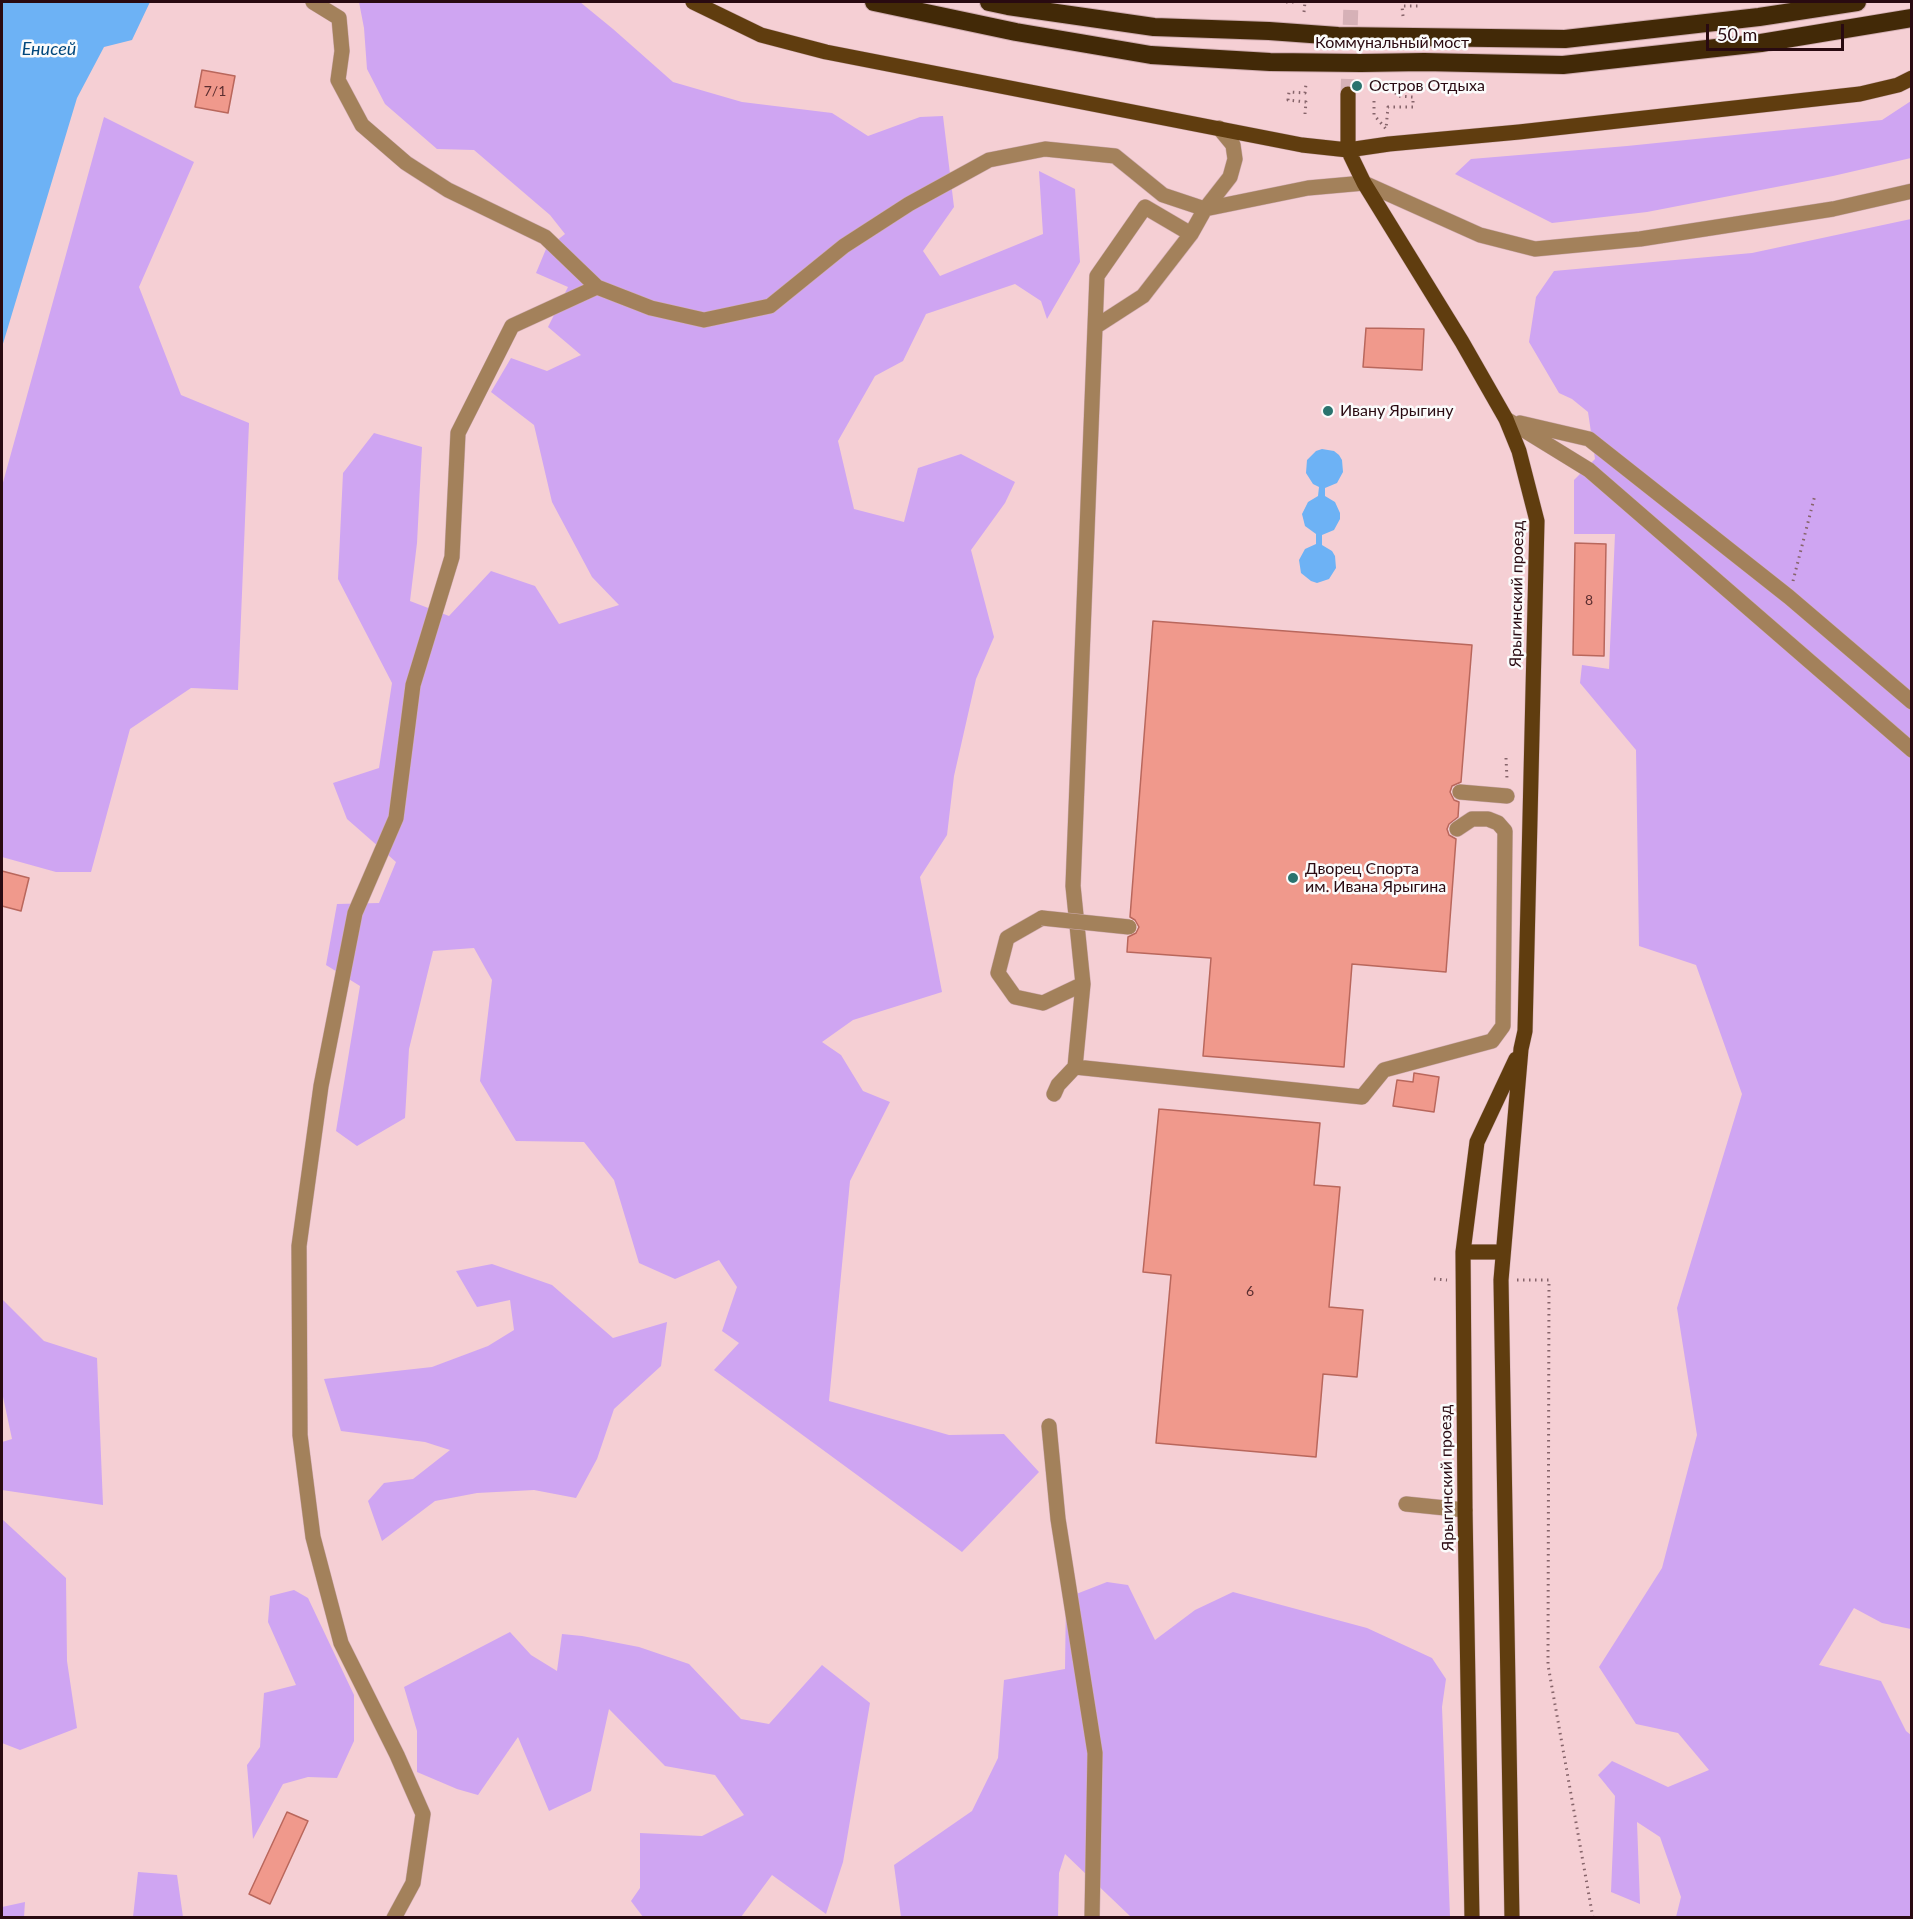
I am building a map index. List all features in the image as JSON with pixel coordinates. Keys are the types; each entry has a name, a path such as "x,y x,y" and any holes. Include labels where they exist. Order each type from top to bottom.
{"highway":[{"name":"Коммунальный мост","path":"874,2 1016,32 1151,55 1270,62 1563,65 1761,43 1911,18"},
{"name":"Коммунальный мост","path":"989,2 1154,27 1338,36 1565,39 1759,18 1857,2"}],"main road":[{"path":"693,2 761,34 826,52 1302,145 1348,150 1860,94 1898,85 1911,78"},
{"path":"1348,94 1348,150"},
{"name":"Ярыгинский проезд","path":"1348,150 1364,183 1456,332 1506,419 1519,451 1538,520 1525,1031 1521,1048 1501,1280 1512,1917"},
{"name":"Ярыгинский проезд","path":"1473,1917 1465,1510 1463,1252 1477,1142 1521,1048"},
{"path":"1463,1252 1503,1252"}],"lane":[{"path":"313,2 339,18 342,51 338,80 362,125 406,163 448,190 545,237 597,287 651,308 704,320 770,306 843,246 909,204 989,160 1045,149 1115,156 1163,195 1205,209 1308,188 1364,183 1480,235 1536,249 1674,234 1833,209 1911,191"},
{"path":"1095,327 1143,296 1191,234 1205,209 1230,177 1235,159 1233,145 1219,128"},
{"path":"1053,1095 1058,1085 1075,1067 1083,984 1073,886 1097,276 1145,207 1191,234"},
{"path":"394,1917 413,1883 423,1814 397,1755 341,1643 313,1537 300,1435 299,1246 321,1086 356,913 396,818 413,685 452,557 458,433 512,326 597,287"},
{"path":"1506,419 1589,439 1789,597 1911,702"},
{"path":"1506,419 1589,470 1911,750"},
{"path":"1460,792 1507,796"},
{"path":"1075,1067 1362,1097 1384,1071 1492,1041 1503,1026 1505,831 1497,823 1488,819 1473,819 1457,829"},
{"path":"1083,984 1043,1003 1015,996 998,973 1007,938 1042,918 1129,927"},
{"path":"1049,1426 1058,1519 1095,1754 1092,1917"},
{"path":"1406,1504 1465,1510"}],"path":[{"path":"1286,2 1296,2"},
{"path":"1304,12 1305,2"},
{"path":"1403,16 1402,6 1419,6 1419,2"},
{"path":"1305,114 1306,102 1288,100 1288,92 1305,93 1306,84"},
{"path":"1374,100 1374,115 1386,129 1388,107 1413,107 1413,97 1396,96 1396,87"},
{"path":"1789,597 1815,495"},
{"path":"1506,758 1507,796"},
{"path":"1434,1279 1462,1280"},
{"path":"1501,1280 1549,1281 1548,1665 1593,1917"}],"shaded area":[{"path":"359,2 580,2 673,82 742,102 832,113 868,136 920,117 943,116 954,207 923,251 940,276 1043,234 1039,171 1075,189 1080,262 1047,319 1041,301 1015,284 926,314 903,361 875,376 838,441 854,509 904,522 918,468 961,454 1015,482 1005,503 971,550 994,637 976,679 954,776 947,835 920,877 942,992 853,1020 822,1042 841,1055 863,1091 890,1102 850,1181 829,1401 949,1435 1004,1434 1039,1472 962,1552 714,1370 739,1343 722,1331 737,1287 719,1260 675,1279 639,1263 614,1180 584,1142 516,1141 480,1081 492,980 474,948 433,951 409,1049 405,1118 357,1146 336,1131 360,986 326,965 337,904 379,903 396,862 347,819 333,783 379,768 392,683 338,579 343,473 374,433 422,447 417,543 410,601 449,616 491,571 535,586 559,624 619,605 592,577 552,502 534,425 491,392 511,358 547,371 581,355 548,327 568,287 536,273 546,249 565,234 550,215 474,150 437,149 385,104 367,69 364,28"},
{"path":"1911,101 1911,158 1833,176 1647,212 1552,223 1455,174 1471,159 1882,120"},
{"path":"104,117 194,162 139,287 181,395 249,423 238,690 191,688 130,729 91,872 56,872 2,857 2,486"},
{"path":"1911,219 1911,1629 1882,1623 1854,1608 1819,1665 1881,1681 1906,1731 1911,1735 1911,1917 1676,1917 1681,1897 1660,1837 1637,1822 1640,1904 1611,1892 1615,1796 1598,1775 1612,1761 1668,1787 1709,1770 1678,1733 1636,1724 1599,1667 1662,1568 1697,1435 1677,1308 1742,1094 1696,965 1639,946 1636,750 1580,683 1582,665 1609,669 1615,534 1574,534 1574,480 1595,459 1588,412 1572,399 1559,393 1529,342 1536,297 1554,271 1752,253"},
{"path":"492,1264 552,1285 613,1338 667,1322 661,1366 614,1409 597,1459 576,1498 534,1490 477,1493 435,1501 382,1541 368,1501 384,1483 413,1479 450,1450 425,1442 341,1431 324,1379 432,1367 488,1346 514,1330 510,1300 477,1307 456,1271"},
{"path":"2,1299 44,1341 97,1358 103,1505 2,1490 2,1442 12,1439 2,1392"},
{"path":"2,1519 66,1578 67,1661 77,1728 20,1750 2,1743"},
{"path":"1107,1582 1128,1585 1155,1640 1195,1610 1233,1592 1367,1628 1432,1658 1446,1679 1442,1707 1450,1917 1131,1917 1065,1854 1059,1873 1058,1917 901,1917 894,1865 972,1811 998,1758 1004,1680 1065,1669 1066,1598"},
{"path":"294,1590 308,1598 354,1695 354,1741 337,1778 308,1777 283,1784 253,1839 247,1765 260,1747 264,1693 296,1685 268,1622 270,1596"},
{"path":"510,1632 531,1655 557,1671 562,1634 639,1647 689,1664 741,1719 769,1724 822,1665 870,1703 843,1862 826,1914 772,1875 741,1917 643,1917 631,1901 640,1888 640,1833 702,1836 744,1815 715,1775 665,1766 609,1709 591,1791 549,1811 518,1737 478,1795 417,1772 417,1731 404,1687"},
{"path":"138,1872 177,1875 183,1917 133,1917"},
{"path":"25,1902 24,1917 2,1917 2,1907"}],"water":[{"name":"Енисей","path":"2,2 150,2 132,40 104,47 77,98 2,347"},
{"path":"1322,449 1334,451 1339,455 1343,472 1337,483 1325,488 1325,496 1335,502 1340,513 1340,519 1334,530 1322,535 1322,545 1332,551 1336,568 1329,579 1317,583 1301,573 1299,560 1305,549 1316,544 1316,534 1305,526 1302,514 1308,502 1318,496 1319,487 1313,484 1306,473 1307,460 1316,451"}],"building":[{"path":"202,70 235,76 228,113 195,107"},
{"path":"1366,328 1424,329 1422,370 1363,367"},
{"path":"1575,543 1606,544 1604,656 1573,655"},
{"name":"Дворец Спорта им. Ивана Ярыгина","path":"1153,621 1472,645 1461,782 1452,786 1450,792 1454,800 1459,802 1458,817 1449,824 1447,829 1449,835 1456,839 1446,972 1352,964 1344,1067 1203,1056 1211,958 1127,952 1128,937 1136,933 1139,927 1130,917"},
{"path":"2,871 29,878 21,911 2,906"},
{"path":"1414,1073 1439,1077 1434,1112 1393,1106 1397,1080 1413,1082"},
{"path":"1159,1109 1320,1123 1314,1185 1340,1187 1329,1307 1363,1310 1357,1377 1323,1374 1316,1457 1156,1443 1171,1275 1143,1272"},
{"path":"287,1812 308,1821 270,1904 249,1894"}],"tunnel":[{"path":"1348,94 1351,2"}],"place":[{"name":"Остров Отдыха","path":"1357,86"},
{"name":"Ивану Ярыгину","path":"1328,411"},
{"name":"Дворец Спорта им. Ивана Ярыгина","path":"1293,878"}]}
